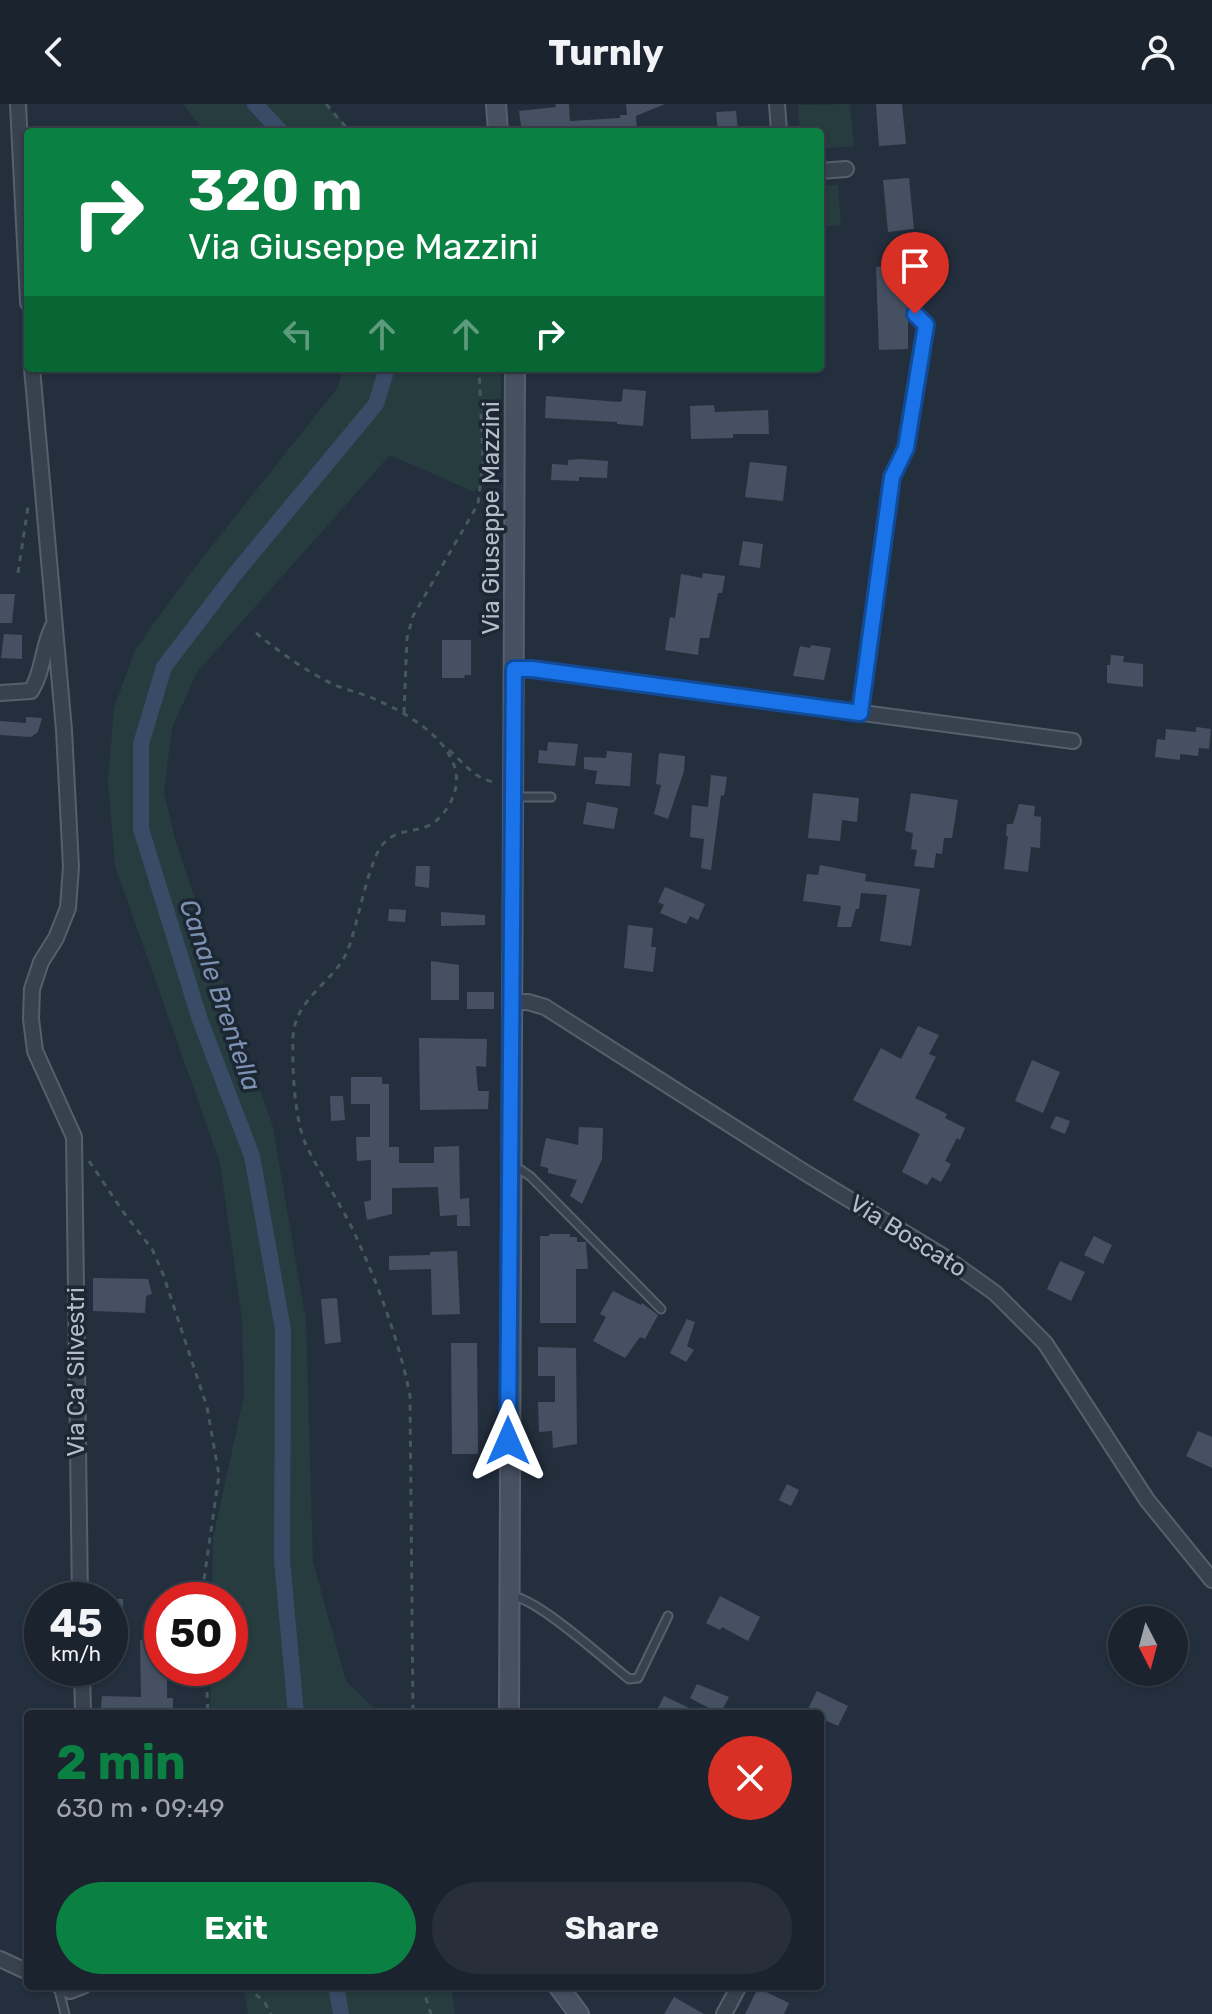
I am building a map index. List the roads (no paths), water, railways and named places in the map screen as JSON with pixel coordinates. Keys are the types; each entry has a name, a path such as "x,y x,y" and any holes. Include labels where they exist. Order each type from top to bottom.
{"main road":[{"path":"496,104 498,128"},
{"name":"Via Giuseppe Mazzini","path":"509,1710 515,372"},
{"path":"561,1990 579,2014"}],"street":[{"path":"18,104 24,223"},
{"path":"777,104 779,128"},
{"path":"824,171 846,169"},
{"name":"Via Ca' Silvestri","path":"32,372 67,773 70,887 68,908 56,938 41,962 32,989 31,1019 35,1051 66,1117 74,1144 80,1582"},
{"path":"0,693 31,691 38,680 46,644 55,622"},
{"name":"Via Giuseppe Mazzini","path":"514,669 1073,741"},
{"name":"Via Boscato","path":"511,1002 528,1002 545,1007 804,1172 946,1258 995,1293 1045,1343 1147,1500 1212,1580"},
{"path":"82,1686 83,1710"},
{"path":"0,1959 24,1970"},
{"path":"724,2014 737,1990"}],"lane":[{"path":"860,713 892,477 906,448 926,325 915,314"},
{"path":"513,790 551,797"},
{"path":"510,1170 521,1170 531,1177 661,1309"},
{"path":"508,1596 520,1596 539,1608 629,1679 638,1678 668,1616"},
{"path":"60,1990 65,2014"}],"waterway":[{"name":"Canale Brentella","path":"255,104 277,128"},
{"name":"Canale Brentella","path":"296,1710 282,1560 283,1330 252,1156 200,1020 141,829 141,744 164,667 235,574 376,404 386,372"},
{"name":"Canale Brentella","path":"337,1990 341,2014"}]}
